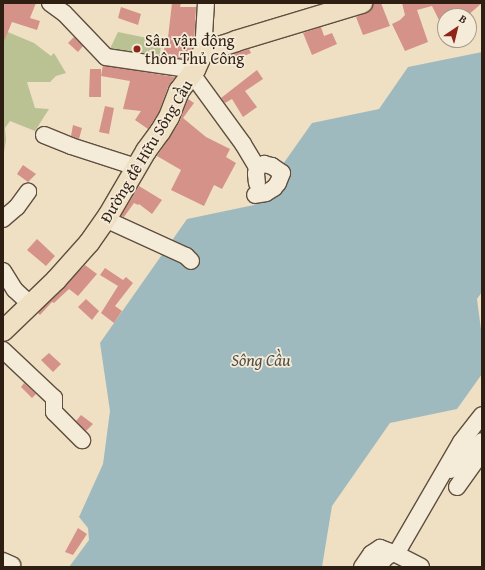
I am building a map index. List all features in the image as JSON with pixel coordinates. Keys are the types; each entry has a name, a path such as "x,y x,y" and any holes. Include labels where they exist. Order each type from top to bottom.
{"main road":[{"path":"203,52 362,3"},
{"name":"Đường đê Hữu Sông Cầu","path":"3,331 31,305 89,244 168,117 183,84 193,72 203,52"}],"street":[{"path":"50,3 64,13 106,57 193,72 243,144 257,167 256,189 266,193 274,188 282,173 272,166 264,164 257,167"},
{"path":"203,52 206,3"},
{"path":"44,135 71,146 136,167"},
{"path":"4,217 17,207 28,192"},
{"path":"105,219 186,256 191,261"},
{"path":"3,271 15,290 31,305"},
{"path":"3,350 54,398 54,412 82,440"},
{"path":"396,554 461,442 482,415"},
{"path":"438,483 482,441"},
{"path":"457,487 482,452"},
{"path":"362,567 371,554 380,548 396,554 421,567"},
{"path":"379,567 385,558 390,554 396,554"}],"green space":[{"path":"3,30 34,43 51,56 54,53 66,73 56,76 50,82 27,82 35,108 49,109 35,131 10,121 5,128 6,140 3,158"},
{"path":"118,32 162,41 158,64 106,57"}],"water":[{"name":"Sông Cầu","path":"482,52 482,292 477,299 482,337 482,374 457,409 390,423 332,506 322,567 69,567 89,540 88,528 79,517 103,464 110,411 100,343 187,219 254,205 312,123 379,109 408,67"}],"building":[{"path":"3,3 36,3 30,18 40,21 37,30 12,22 3,44"},
{"path":"172,3 181,3 180,7 196,7 194,45 187,59 163,56 165,45 167,46"},
{"path":"373,3 381,3 390,26 363,35 356,17 370,11"},
{"path":"402,3 482,3 476,8 437,8 437,16 432,6 417,10 428,42 405,51 392,24 400,20 405,15"},
{"path":"121,7 141,14 138,25 118,18"},
{"path":"321,27 324,36 332,33 337,44 312,55 303,33"},
{"path":"74,37 83,46 78,52 68,43"},
{"path":"249,49 251,53 232,61 230,55"},
{"path":"103,65 175,77 168,87 159,112 148,129 135,120 141,111 123,109 130,81 101,76"},
{"path":"90,69 101,69 101,97 89,97"},
{"path":"257,70 263,79 245,91 257,107 243,117 232,99 225,103 221,98"},
{"path":"188,99 194,103 183,118 206,137 230,149 226,157 236,163 222,189 214,185 204,206 171,190 181,170 157,156 179,123"},
{"path":"105,106 114,108 109,134 99,132"},
{"path":"73,125 82,128 79,139 71,136"},
{"path":"23,165 36,174 28,182 17,174"},
{"path":"139,186 162,200 152,214 139,204 134,203 124,217 121,216"},
{"path":"37,239 55,256 46,266 27,250"},
{"path":"85,265 97,274 78,296 69,289 54,303 52,302 40,315 38,313"},
{"path":"105,268 123,280 126,277 133,283 115,306 122,311 114,323 101,313 118,286 100,275"},
{"path":"86,299 99,311 92,320 78,307"},
{"path":"49,353 61,364 53,372 41,360"},
{"path":"24,383 36,394 32,398 21,387"},
{"path":"81,415 93,424 86,431 76,421"},
{"path":"78,528 87,534 73,555 65,552"}],"place":[{"name":"Sân vận động thôn Thủ Công","path":"137,49"}]}
